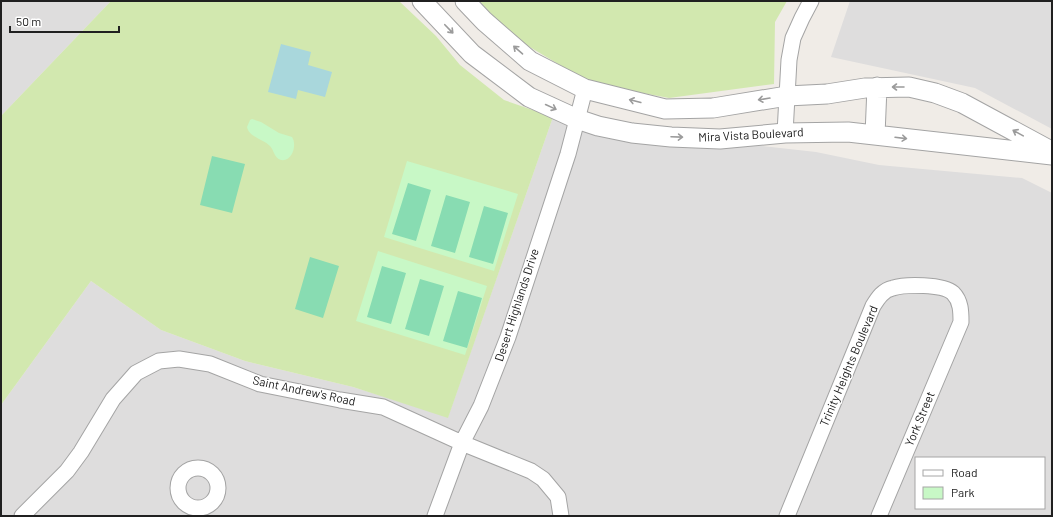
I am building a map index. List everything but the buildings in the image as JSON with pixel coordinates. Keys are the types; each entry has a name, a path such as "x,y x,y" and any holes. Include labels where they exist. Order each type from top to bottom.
{"street":[{"name":"Mira Vista Boulevard","path":"422,1 472,54 529,97 577,119 598,126 625,132 671,137 720,139 786,133 848,132 1052,155"},
{"path":"465,1 484,21 530,61 585,88 665,109 713,108 787,96 827,94 877,87 909,87 935,93 962,103 1052,152"},
{"path":"786,133 789,60 793,38 811,1"},
{"path":"875,135 877,87"},
{"name":"Desert Highlands Drive","path":"435,516 462,443 481,406 503,350 568,154 585,88"},
{"name":"Trinity Heights Boulevard","path":"787,516 873,306 881,294 892,288 909,285 941,287 953,292 959,300 962,311 961,322"},
{"name":"York Street","path":"879,516 961,322"},
{"name":"Saint Andrew's Road","path":"22,516 67,471 81,452 113,399 136,373 159,361 179,359 210,364 260,384 383,407 462,443 531,471 543,479 558,497 561,516"}],"shaded area":[{"path":"1,1 111,1 1,116"},
{"path":"850,1 1052,1 1052,129 975,88 831,57"},
{"path":"553,117 736,143 816,152 879,165 1022,178 1052,193 1052,516 1,516 1,405 91,281 161,330 245,361 353,387 448,417"}],"green space":[{"path":"111,1 399,1 436,36 460,65 504,100 553,117 448,418 353,387 245,361 161,330 91,281 1,405 1,116"},
{"path":"479,1 787,1 775,22 774,84 669,98 590,83 513,37"},
{"path":"252,119 261,122 279,133 292,137 294,148 293,152 288,158 285,160 279,159 275,156 270,146 250,133 247,127"},
{"path":"212,156 245,164 232,213 200,205"},
{"path":"407,161 518,194 494,271 384,237"},
{"path":"408,183 431,190 416,241 392,234"},
{"path":"446,195 470,202 455,253 431,246"},
{"path":"484,206 508,213 493,264 469,257"},
{"path":"378,251 487,286 465,355 356,321"},
{"path":"310,257 339,266 323,318 295,309"},
{"path":"382,266 406,273 391,324 367,317"},
{"path":"420,279 444,286 429,336 405,329"},
{"path":"458,291 482,298 467,348 443,341"}],"water":[{"path":"281,44 311,52 308,65 332,72 325,97 298,90 296,99 268,92"}]}
